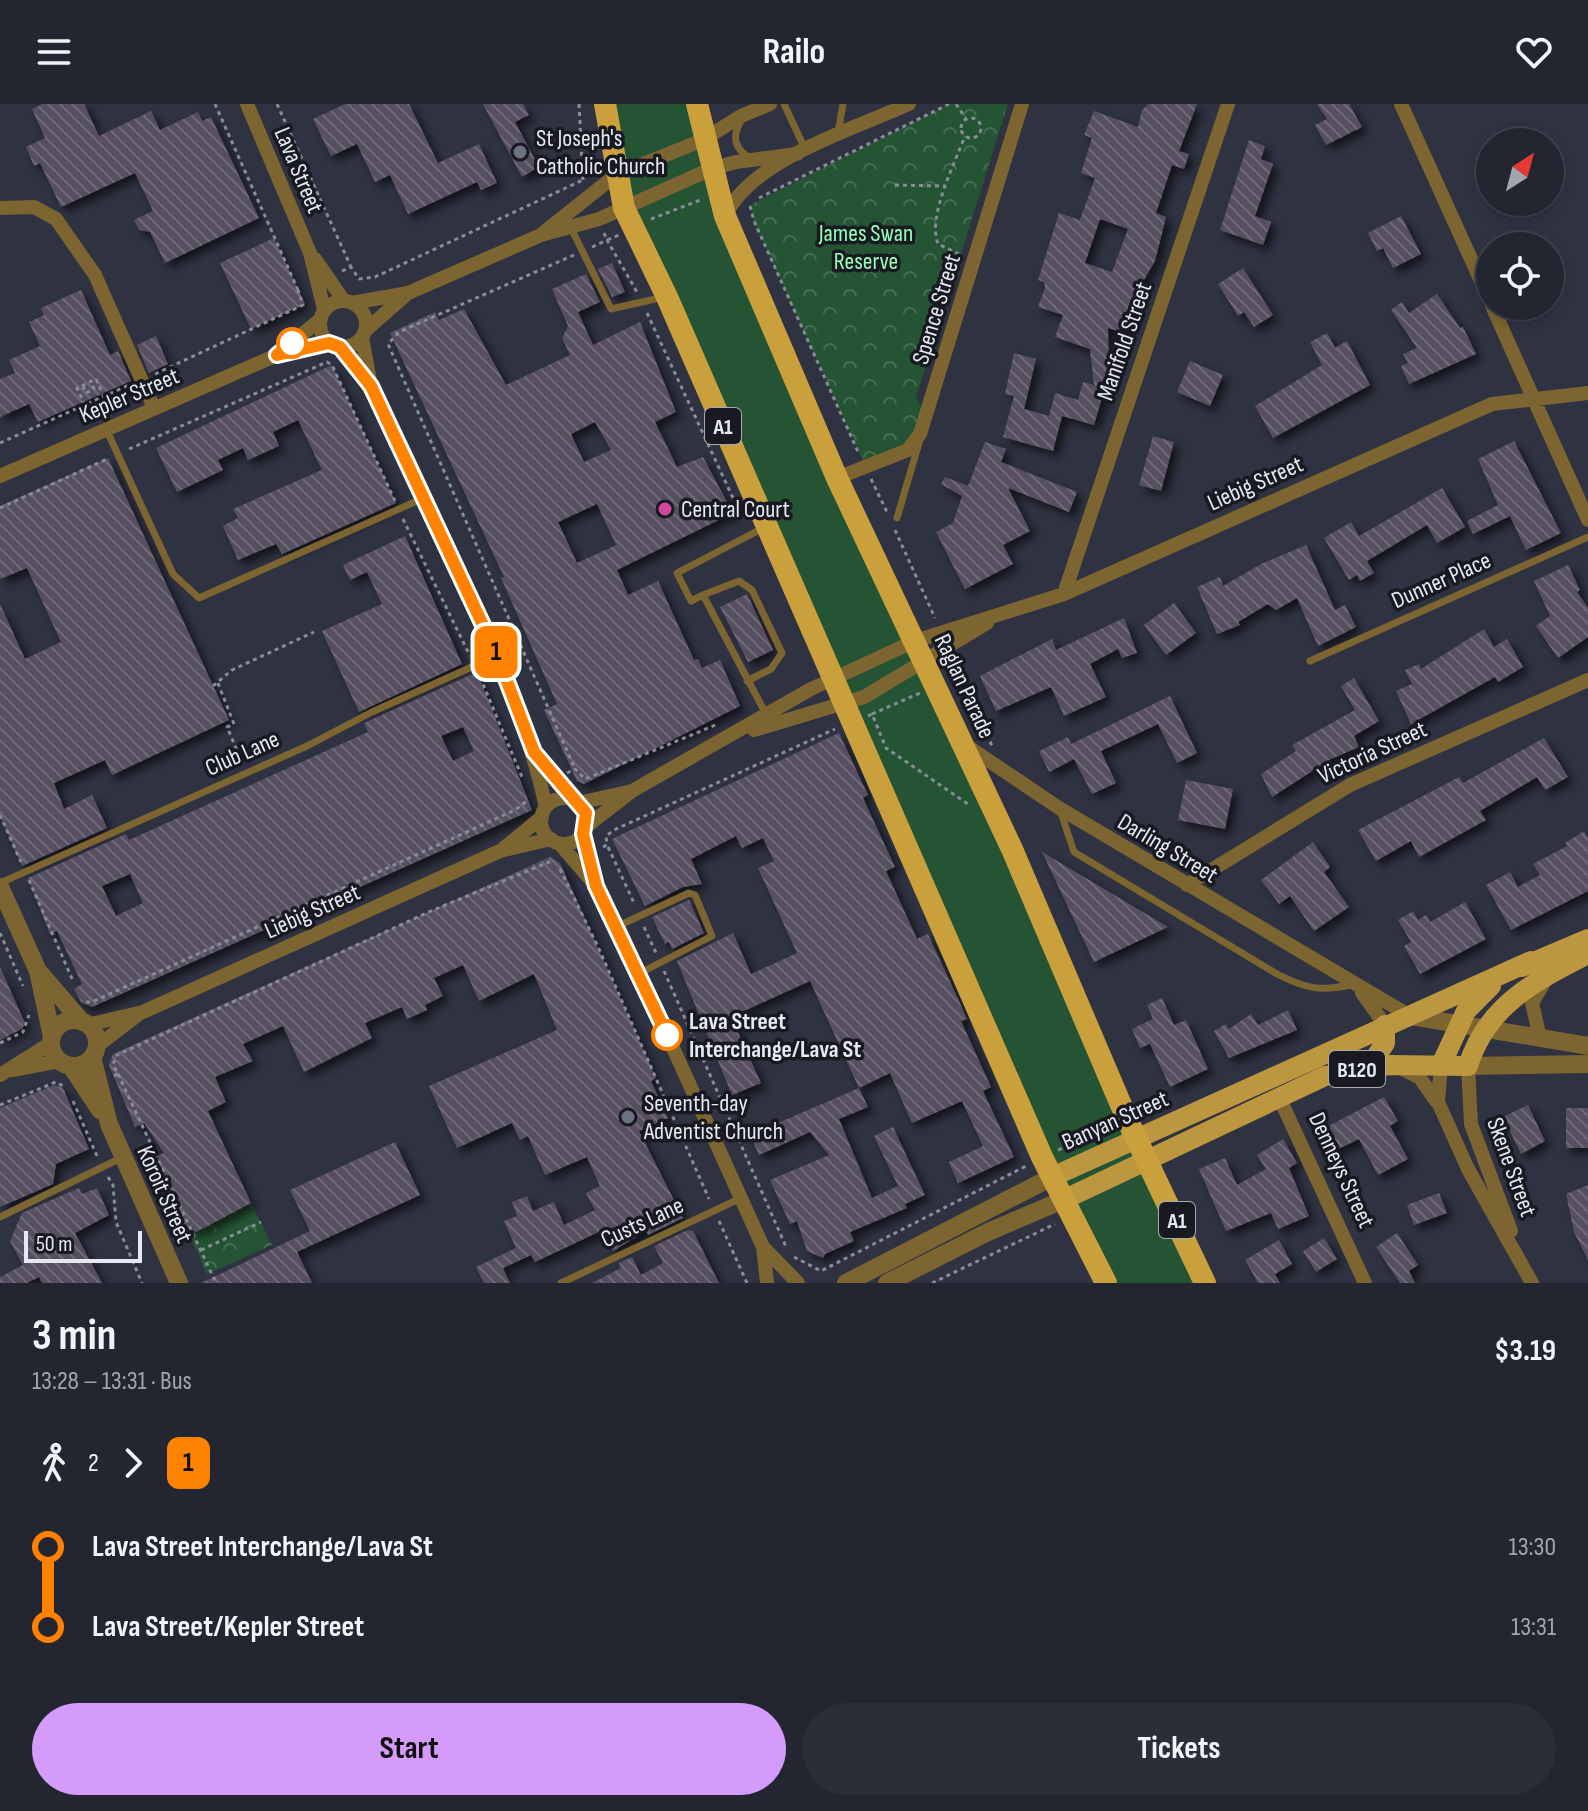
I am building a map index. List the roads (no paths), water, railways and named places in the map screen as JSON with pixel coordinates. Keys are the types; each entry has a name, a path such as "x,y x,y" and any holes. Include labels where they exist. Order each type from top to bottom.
{"highway":[{"name":"A1","path":"605,104 616,175 628,219 667,297 833,678 860,714 1047,1167 1106,1283"},
{"name":"Raglan Parade","path":"697,104 703,140 722,206 837,478 963,743 1132,1128 1205,1283"}],"main road":[{"name":"B120","path":"1410,1016 1531,961 1588,939"},
{"path":"1468,1066 1486,1027 1516,993 1588,954"},
{"name":"B120","path":"1441,1065 1459,1022 1484,992 1531,961"},
{"name":"Banyan Street","path":"1067,1208 1147,1158 1385,1025 1410,1016"},
{"path":"1369,1067 1385,1043 1385,1025"},
{"name":"Banyan Street","path":"1047,1167 1132,1128 1325,1076 1390,1065 1468,1066"}],"street":[{"name":"Lava Street","path":"247,104 310,253 322,314"},
{"path":"541,235 616,175 703,140 746,114 770,104"},
{"path":"722,206 801,152 909,104"},
{"name":"Spence Street","path":"837,478 908,450 924,424 1022,104"},
{"name":"Manifold Street","path":"1064,594 1228,104"},
{"path":"1401,104 1476,271"},
{"path":"582,858 586,813 548,782 497,655 426,497 371,386 320,329 322,314 348,302 408,293 541,235 628,219 711,169 801,152"},
{"path":"0,208 34,207 56,219 95,275 154,408"},
{"name":"Lava Street","path":"310,253 348,302"},
{"path":"334,345 354,345 408,293"},
{"path":"348,302 364,313 371,386"},
{"name":"Kepler Street","path":"277,355 322,314"},
{"path":"1498,320 1588,520"},
{"name":"Kepler Street","path":"0,476 277,355 334,345"},
{"name":"Liebig Street","path":"585,830 632,791 833,678 915,641 1064,594 1492,404 1532,397 1588,393"},
{"name":"Liebig Street","path":"734,736 860,714 864,697 926,663 998,616"},
{"name":"Victoria Street","path":"1187,885 1350,785 1588,680"},
{"name":"Darling Street","path":"963,743 1059,808 1410,1016"},
{"path":"548,782 543,829 555,841 582,858 618,926 763,1247 767,1283"},
{"name":"Liebig Street","path":"574,801 632,791"},
{"path":"544,812 557,800 574,801"},
{"name":"Liebig Street","path":"500,851 544,812"},
{"path":"555,841 572,842 585,830"},
{"name":"Liebig Street","path":"84,1023 143,1012 500,851 555,841"},
{"path":"0,885 38,971 58,989 95,1035 94,1052 83,1064 6,1073"},
{"path":"1540,1038 1532,1003 1536,991 1553,972"},
{"name":"Darling Street","path":"1354,984 1371,1002 1385,1025"},
{"path":"58,989 51,1040 65,1064"},
{"name":"Liebig Street","path":"94,1052 143,1012"},
{"name":"B120","path":"1410,1016 1486,1027"},
{"path":"6,1073 51,1040 67,1021 84,1023"},
{"path":"1486,1027 1588,1046"},
{"name":"Koroit Street","path":"94,1052 109,1124 179,1283"},
{"name":"Koroit Street","path":"65,1064 109,1124"},
{"path":"1468,1066 1588,1064"},
{"name":"Skene Street","path":"1390,1065 1420,1078 1443,1115 1468,1169 1531,1282"},
{"name":"Skene Street","path":"1441,1065 1436,1087 1443,1115"},
{"name":"Skene Street","path":"1468,1066 1471,1124 1531,1282"},
{"name":"Denneys Street","path":"1276,1088 1365,1283"},
{"name":"Banyan Street","path":"846,1283 1047,1167"},
{"name":"Banyan Street","path":"887,1283 988,1232 1067,1208"},
{"path":"763,1247 798,1283"}],"lane":[{"path":"784,104 801,152"},
{"path":"837,136 843,104"},
{"path":"746,114 736,129 736,143 745,155 755,159"},
{"path":"571,228 611,309 667,297"},
{"path":"897,518 924,424"},
{"path":"106,428 173,574 199,598 426,497"},
{"path":"747,681 771,669 782,653 752,590 739,581 691,601 677,573 767,526"},
{"name":"Dunner Place","path":"1310,661 1588,537"},
{"path":"703,595 768,717"},
{"name":"Club Lane","path":"0,885 497,655"},
{"path":"1059,808 1070,847 1082,857 1305,988 1330,990 1354,984"},
{"path":"618,926 692,893 712,933 640,973"},
{"path":"0,1217 101,1165 123,1157"},
{"name":"Custs Lane","path":"561,1283 741,1198"}],"place":[{"name":"St Joseph's Catholic Church","path":"520,152"},
{"name":"Central Court","path":"665,509"},
{"name":"Lava Street Interchange/Lava St","path":"667,1035"},
{"name":"Seventh-day Adventist Church","path":"628,1117"}],"park label":[{"name":"James Swan Reserve","path":"866,247"}]}
